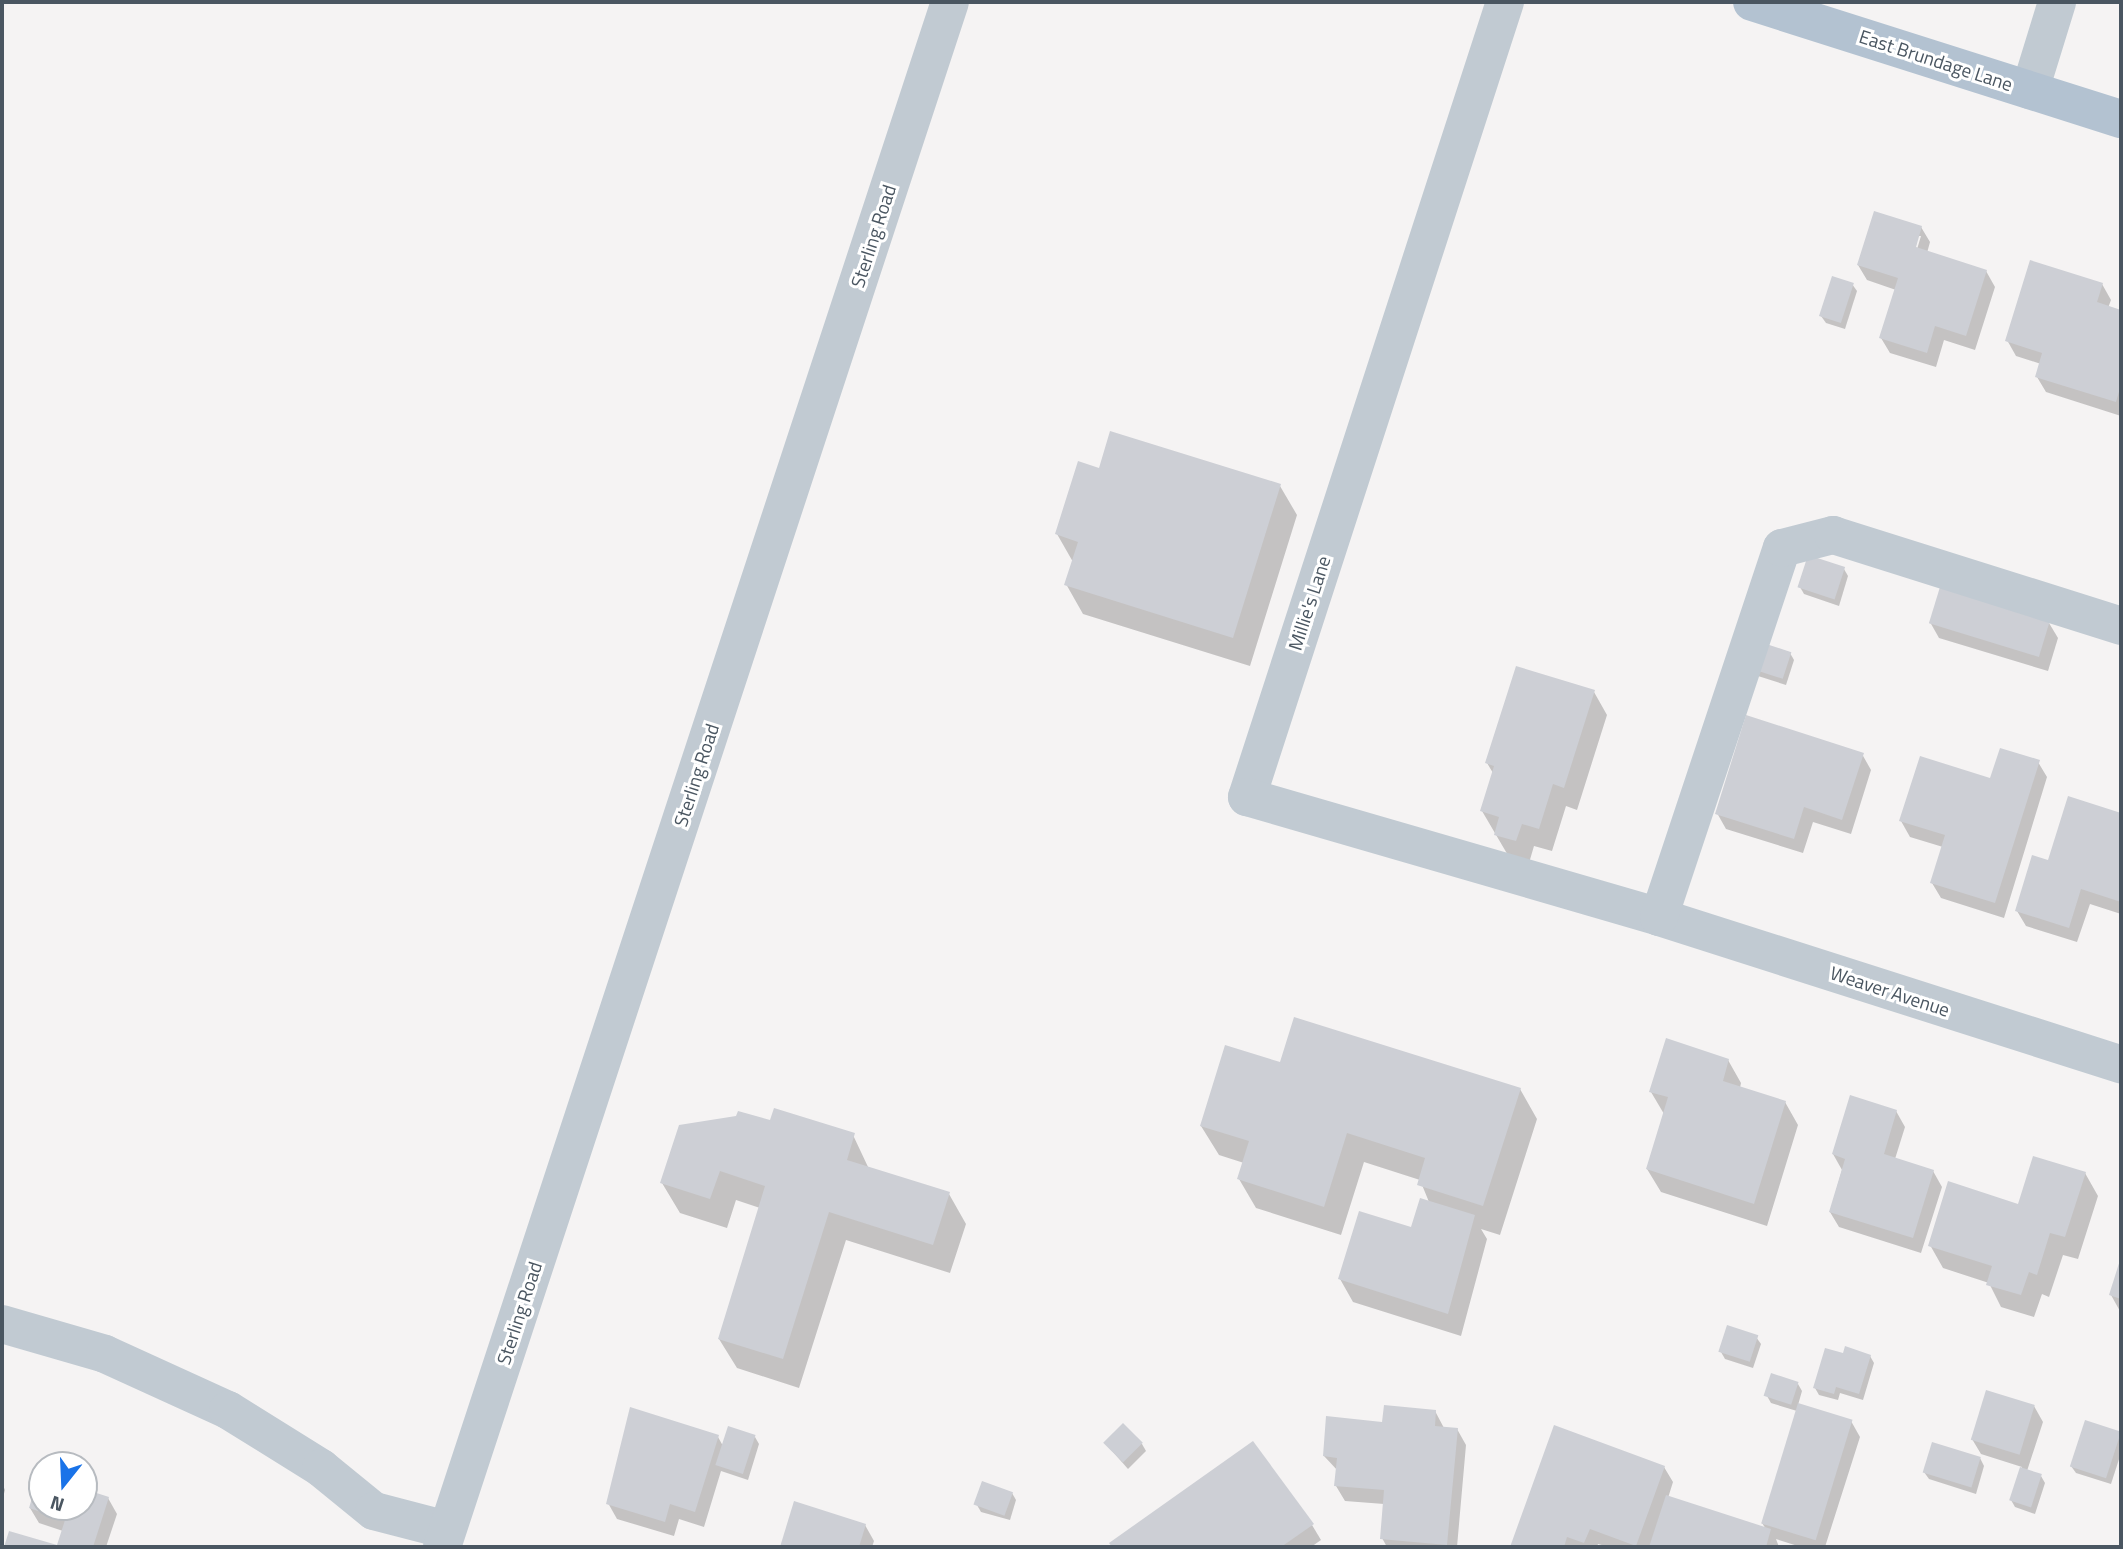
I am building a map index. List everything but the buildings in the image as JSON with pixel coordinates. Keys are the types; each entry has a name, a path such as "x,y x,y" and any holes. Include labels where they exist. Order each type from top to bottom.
{"main road":[{"name":"East Brundage Lane","path":"1752,2 2121,119"}],"street":[{"name":"Sterling Road","path":"445,1538 950,2"},
{"name":"Millie's Lane","path":"1505,2 1247,797 1659,917"},
{"path":"2030,90 2057,2"},
{"path":"1659,917 1782,548 1833,535 2121,626"},
{"name":"Weaver Avenue","path":"1659,917 2121,1064"},
{"path":"2,1324 117,1359 228,1410 321,1468 374,1511 445,1538"}]}
